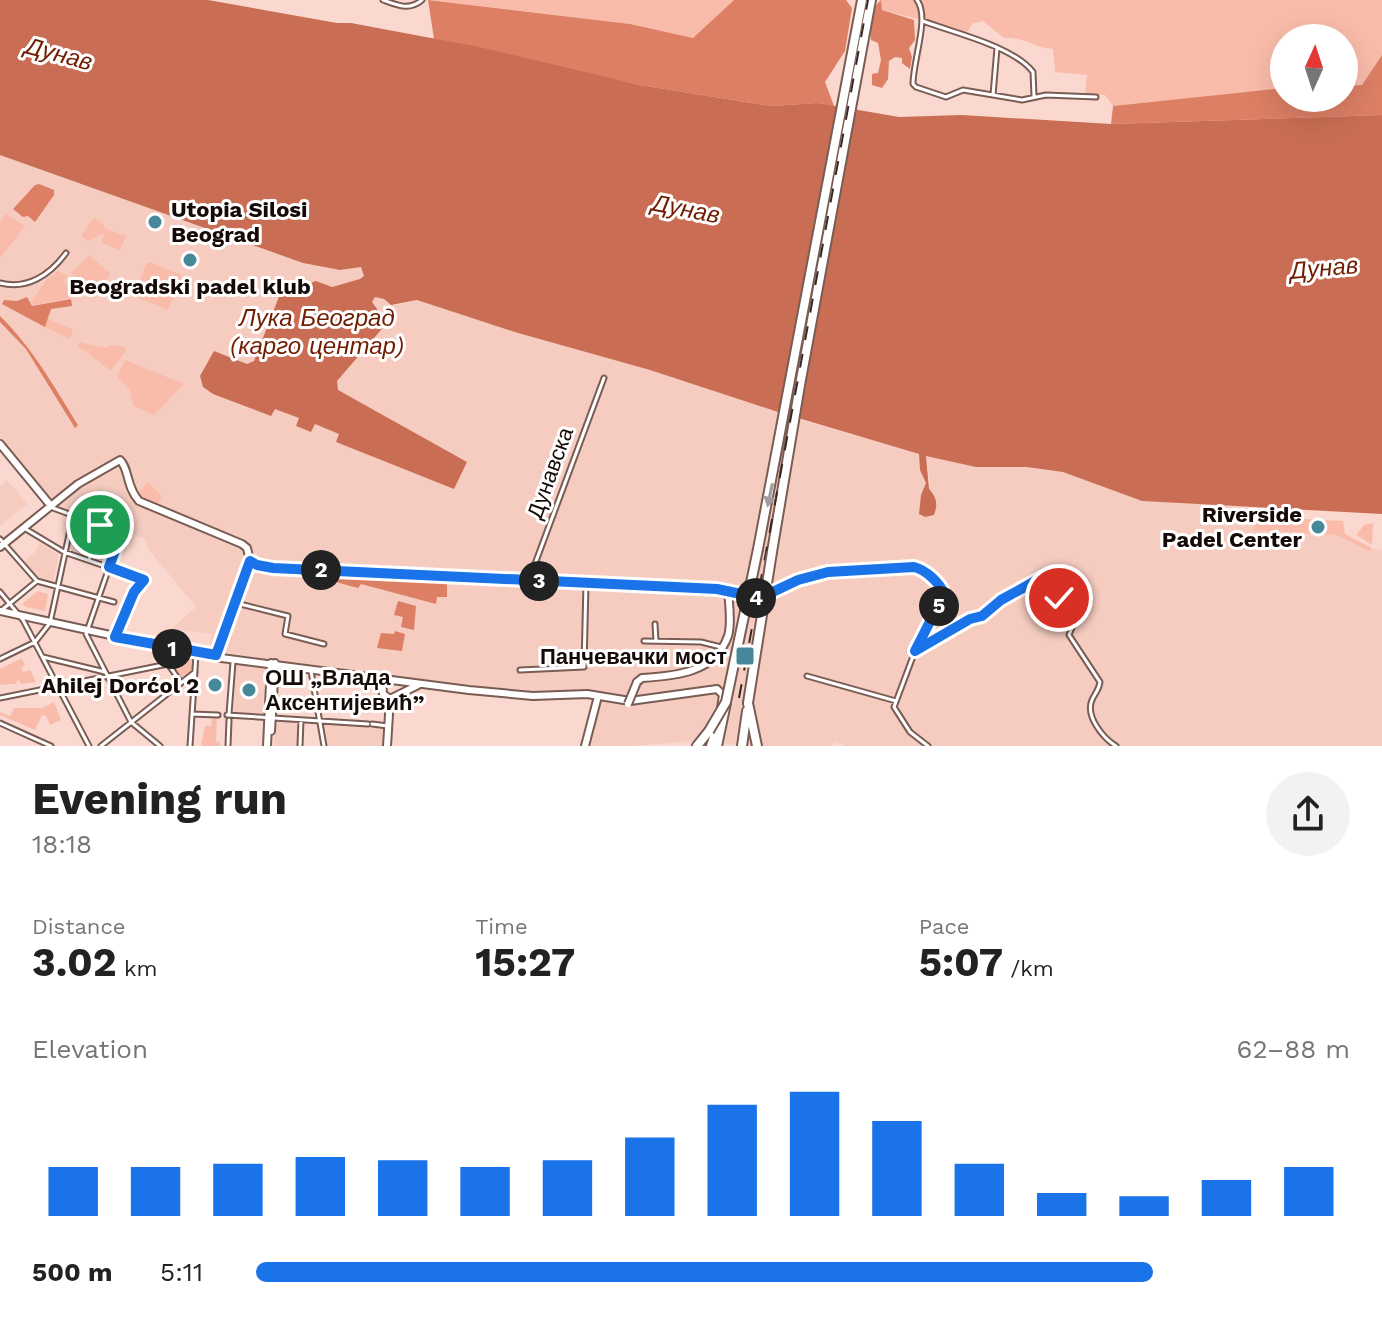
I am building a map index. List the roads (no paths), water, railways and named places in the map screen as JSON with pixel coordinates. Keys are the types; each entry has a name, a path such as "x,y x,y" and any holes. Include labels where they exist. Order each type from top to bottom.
{"main road":[{"path":"742,746 772,552 785,442 862,0"},
{"path":"713,746 726,702 758,549 785,442 871,0"},
{"path":"0,444 51,506"},
{"path":"0,612 196,654 420,684 516,695 573,696 628,704 637,682 642,678 694,671 707,664 721,647 729,630 728,591 257,565 250,561 246,547 235,540 141,502 130,488 125,464 121,460 87,478 1,543"},
{"path":"735,639 742,626"},
{"path":"759,634 761,655"},
{"path":"269,746 273,664"},
{"path":"382,679 382,692 390,699"},
{"path":"397,695 400,681"},
{"path":"390,699 420,684"},
{"path":"573,696 587,694 630,701 720,690 723,698 712,733 713,746"},
{"path":"387,746 390,699"},
{"path":"583,746 584,732 591,722 597,700"},
{"path":"697,746 712,733 726,702"},
{"path":"748,703 757,746"}],"street":[{"path":"383,0 402,6 416,5 422,0"},
{"path":"917,0 922,8 923,21 914,62 914,86 946,97 963,90 1022,100 1034,96 1096,97"},
{"path":"923,21 997,48 1032,69 1034,96"},
{"path":"993,95 997,48"},
{"path":"0,283 19,285 35,280 47,274 66,253"},
{"name":"Дунавска","path":"529,580 604,378"},
{"path":"51,506 121,535 86,636 131,722 160,746"},
{"path":"0,659 35,642 50,623 73,516"},
{"path":"88,560 100,525"},
{"path":"24,528 65,553 144,581 134,592 115,637"},
{"path":"1,543 37,581 114,602"},
{"path":"215,656 250,561"},
{"path":"728,591 760,598 798,580 828,572 919,568 941,587 944,596 915,651 895,708 907,728 928,746"},
{"path":"915,651 970,619 982,616 1001,600 1044,577 1068,569"},
{"path":"1044,577 1075,620 1069,637 1100,682 1090,703 1092,715 1106,739 1116,746"},
{"path":"0,612 37,581"},
{"path":"520,670 584,667 586,583"},
{"path":"0,592 21,617 89,746"},
{"path":"1050,617 1044,598 1055,593"},
{"path":"236,603 288,616 285,634 324,644"},
{"path":"655,624 656,641"},
{"path":"644,641 701,642 721,647"},
{"path":"171,649 168,664 181,682"},
{"path":"190,746 196,654"},
{"path":"43,657 107,674"},
{"path":"228,746 233,659"},
{"path":"0,698 168,664"},
{"path":"311,670 324,746"},
{"path":"101,746 195,672"},
{"path":"807,676 896,701"},
{"path":"192,714 218,715"},
{"path":"228,717 388,726"},
{"path":"300,746 301,720"},
{"path":"0,723 51,746"}],"water":[{"path":"0,0 208,0 479,47 640,85 771,106 818,103 899,117 962,115 1111,124 1382,115 1382,514 1142,501 1063,472 1026,467 976,467 926,456 929,489 936,504 934,515 925,517 919,514 926,483 920,470 919,454 417,300 391,305 375,297 372,302 387,323 337,381 338,390 467,462 454,489 336,442 339,434 315,424 311,432 296,426 299,418 275,409 271,416 213,394 203,387 200,376 214,351 247,364 254,361 280,294 316,281 332,287 360,279 364,276 361,267 340,270 303,263 0,155"}],"railway":[{"path":"739,698 868,0"}],"place":[{"name":"Utopia Silosi Beograd","path":"155,222"},
{"name":"Beogradski padel klub","path":"190,260"},
{"name":"Riverside Padel Center","path":"1318,527"},
{"name":"Панчевачки мост","path":"745,656"},
{"name":"Ahilej Dorćol 2","path":"215,685"},
{"name":"ОШ „Влада Аксентијевић”","path":"249,690"}],"water label":[{"name":"Дунав","path":"59,54"},
{"name":"Дунав","path":"686,209"},
{"name":"Дунав","path":"1324,268"},
{"name":"Лука Београд (карго центар)","path":"317,332"}]}
